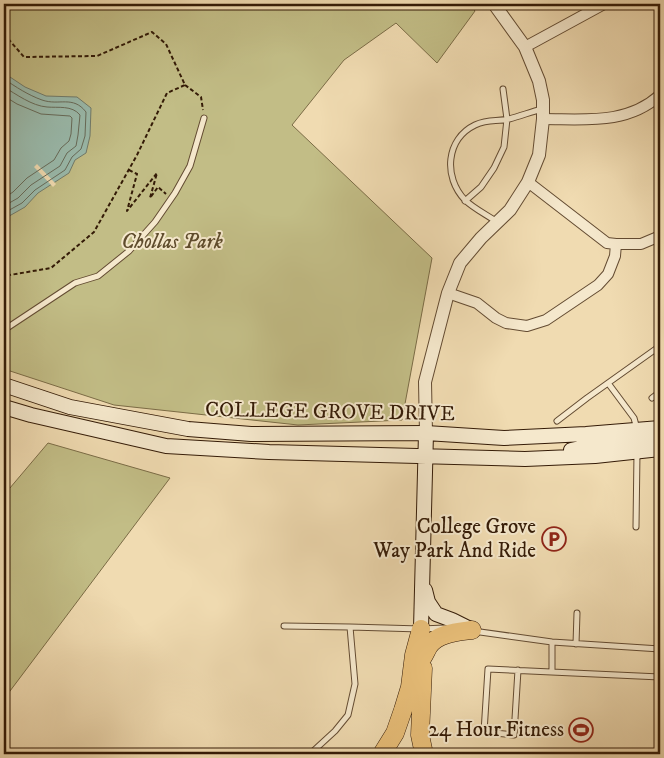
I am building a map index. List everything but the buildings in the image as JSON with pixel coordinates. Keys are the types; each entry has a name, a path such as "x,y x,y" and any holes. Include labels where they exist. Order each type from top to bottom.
{"highway":[{"path":"421,629 423,657 420,735 424,754"},
{"path":"382,754 395,733 404,710 410,687 414,655 421,629"},
{"path":"423,657 430,645 436,640 448,634 472,630"}],"main road":[{"name":"COLLEGE GROVE DRIVE","path":"4,385 70,407 188,429 251,434 426,433 504,438 660,428"},
{"name":"COLLEGE GROVE DRIVE","path":"4,407 166,446 277,452 525,459 595,456 660,449"},
{"path":"557,458 568,451 580,448 626,442 638,430"},
{"path":"421,629 426,433"},
{"path":"637,452 640,445 644,442 660,438"},
{"path":"422,578 428,602 436,614 472,630"}],"street":[{"path":"426,433 425,382 448,293 460,264 481,238 510,210 528,182 539,155 543,114 538,81 525,47 494,4"},
{"path":"525,47 604,4"},
{"path":"543,114 604,120 632,113 660,94"},
{"path":"528,182 607,243 641,244 660,236"},
{"path":"448,293 477,303 496,318 506,323 527,326 546,320 598,285 608,274 615,256 616,244"}],"lane":[{"path":"466,200 481,187 494,168 504,146 507,119 503,89"},
{"path":"497,222 466,200 458,190 452,175 450,161 454,146 463,133 486,120 543,114"},
{"path":"4,330 75,283 98,276 129,251 155,222 190,166 204,118"},
{"path":"558,420 660,346"},
{"path":"608,383 634,418 638,430"},
{"path":"652,398 660,392"},
{"path":"636,527 637,452"},
{"path":"576,644 577,613"},
{"path":"284,626 421,629 450,627 552,642 660,649"},
{"path":"310,754 335,731 348,715 356,684 350,626"},
{"path":"552,642 552,672"},
{"path":"518,670 514,734 484,732 488,669 518,670 660,677"}],"path":[{"path":"4,34 24,58 97,56 152,32 166,44 185,86 201,97 204,118"},
{"path":"4,276 52,268 94,232 129,170 167,93 185,86"},
{"path":"129,170 137,174 127,211 157,173 150,198 158,188 171,199"}],"green space":[{"name":"Chollas Park","path":"4,4 470,4 475,11 437,63 396,23 344,60 292,125 432,258 402,420 298,425 114,405 4,369"},
{"path":"48,443 170,478 4,699 4,495"}],"water":[{"path":"4,73 25,87 46,96 77,97 91,108 90,136 86,153 75,160 69,173 38,193 25,207 4,219"}],"pier":[{"path":"37,164 56,184 53,187 34,167"}],"place":[{"name":"College Grove Way Park And Ride","path":"554,539"},
{"name":"24 Hour Fitness","path":"581,730"}]}
